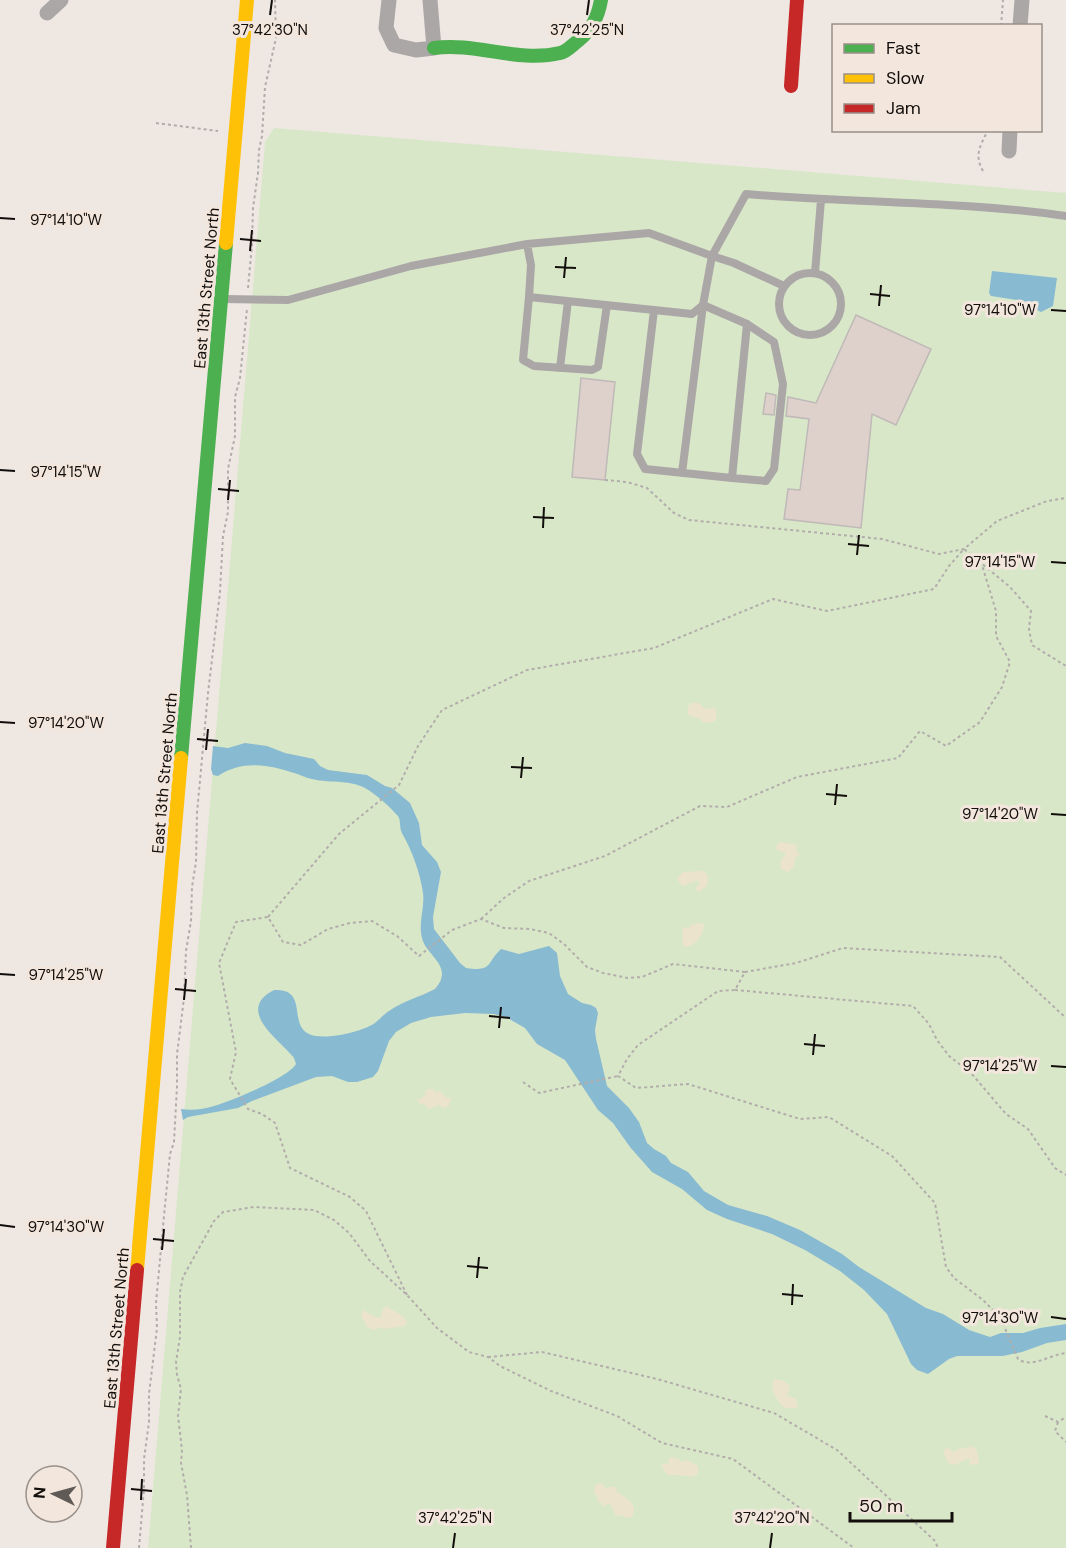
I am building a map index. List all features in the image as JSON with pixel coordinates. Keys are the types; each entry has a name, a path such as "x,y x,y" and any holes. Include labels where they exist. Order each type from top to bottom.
{"main road":[{"name":"East 13th Street North","path":"113,1548 247,0"},
{"path":"434,48 448,46 517,56 562,53 588,32 598,15 601,0"},
{"path":"791,86 797,0"}],"street":[{"path":"47,13 61,0"},
{"path":"389,0 386,28 393,45 416,50 434,48 430,0"},
{"path":"1020,24 1022,0"},
{"path":"1009,152 1010,132"}],"lane":[{"path":"682,473 703,305 712,256 746,194 821,200 968,206 1066,216"},
{"path":"815,273 821,200"},
{"path":"222,299 288,300 411,266 527,244 649,233 734,263 784,286"},
{"path":"527,244 531,265 523,360 534,366 592,370 598,367 607,305"},
{"path":"815,273 830,280 837,287 841,308 832,326 814,336 794,332 786,325 778,306 779,296 791,279 800,274 815,273"},
{"path":"529,297 692,314 703,305"},
{"path":"560,368 568,301"},
{"path":"654,310 637,454 645,469 766,481 774,469 783,384 774,342 747,324 703,305"},
{"path":"732,478 747,324"}],"path":[{"path":"139,1548 164,1216 170,1154 174,1142 177,1054 196,862 197,813 220,592 223,536 228,512 228,469 235,436 235,397 241,367 248,300 253,208 262,136 265,87 276,38 275,0"},
{"path":"1001,24 1003,0"},
{"path":"156,123 236,133"},
{"path":"983,171 978,155 987,132"},
{"path":"605,480 627,482 647,489 674,513 689,520 882,539 939,554 964,549"},
{"path":"407,1295 366,1211 350,1197 290,1168 275,1123 262,1114 248,1109 230,1079 236,1052 219,963 236,922 268,918 339,834 399,785 418,746 442,710 527,670 654,648 773,599 827,611 934,589 964,549 997,521 1047,501 1066,498"},
{"path":"964,549 1010,587 1031,611 1029,629 1032,645 1066,666"},
{"path":"268,918 283,942 291,945 301,945 327,929 350,923 372,921 396,936 418,956 452,930 481,919 504,898 529,881 605,856 700,806 727,807 797,777 898,758 920,731 946,746 980,722 1002,687 1010,662 996,636 996,611 981,563"},
{"path":"481,919 504,928 530,929 549,933 564,944 587,967 603,974 628,978 642,976 673,964 745,972 796,963 843,948 999,957 1066,1018"},
{"path":"735,990 745,972"},
{"path":"618,1076 627,1059 638,1046 718,991 735,990 913,1006 929,1024 949,1056 971,1073 1006,1114 1028,1129 1055,1168 1066,1175"},
{"path":"523,1082 539,1093 618,1076 636,1088 688,1084 801,1119 829,1117 892,1156 935,1203 946,1267 954,1278 989,1305 1004,1326 1018,1359 1036,1362 1057,1353 1066,1353"},
{"path":"191,1548 178,1416 181,1389 176,1362 180,1337 180,1292 183,1277 214,1221 223,1212 254,1207 314,1210 334,1220 349,1233 370,1261 407,1295 437,1328 470,1352 488,1357 542,1352 657,1379 774,1413 837,1450 935,1541 938,1548"},
{"path":"488,1357 500,1366 551,1390 617,1416 662,1443 733,1459 854,1548"},
{"path":"1045,1416 1058,1422"},
{"path":"1066,1417 1058,1422 1055,1431 1066,1442"}],"green space":[{"path":"274,128 1066,193 1066,1548 148,1548 265,142"}],"sand":[{"path":"691,703 699,703 705,709 715,708 717,716 714,722 704,723 688,715 688,706"},
{"path":"780,842 797,845 796,851 800,854 795,858 794,866 788,872 781,869 780,862 786,853 777,850 776,846"},
{"path":"703,871 708,875 708,884 699,892 695,889 699,880 682,886 677,879 683,872"},
{"path":"698,923 704,924 702,933 692,945 684,947 682,930"},
{"path":"433,1089 436,1093 440,1091 447,1098 451,1097 449,1106 444,1108 439,1105 429,1109 419,1103 417,1099 422,1099 425,1091"},
{"path":"387,1306 405,1319 407,1322 405,1326 383,1329 381,1327 373,1330 367,1327 361,1315 364,1310 380,1318 383,1309"},
{"path":"774,1379 784,1381 789,1386 786,1395 796,1399 798,1405 796,1408 785,1408 779,1402 772,1387"},
{"path":"971,1446 977,1450 979,1464 969,1465 969,1458 955,1465 948,1463 944,1454 945,1449 948,1448 954,1452 960,1447 966,1449"},
{"path":"672,1457 681,1462 687,1460 698,1466 698,1474 692,1477 668,1475 661,1466 668,1464 669,1458"},
{"path":"601,1483 606,1488 613,1486 617,1492 629,1500 634,1507 633,1516 627,1518 620,1515 615,1516 610,1503 601,1507 602,1503 598,1502 594,1493 595,1485"}],"water":[{"path":"992,271 1057,278 1053,306 1041,312 1017,300 991,296 989,293"},
{"path":"245,743 267,746 285,753 314,759 328,770 367,775 392,788 410,803 419,823 422,845 437,862 441,872 433,917 434,929 466,968 485,967 501,949 519,954 549,946 557,953 560,976 568,994 596,1008 598,1013 596,1039 607,1086 629,1108 639,1122 647,1143 666,1156 671,1163 688,1172 704,1191 728,1205 767,1216 800,1230 926,1308 943,1314 969,1330 990,1337 1001,1333 1023,1333 1066,1324 1066,1340 1003,1356 957,1356 928,1374 917,1370 911,1364 887,1314 864,1290 840,1271 805,1250 772,1234 707,1210 682,1189 652,1172 613,1123 598,1110 565,1060 537,1044 525,1028 506,1017 494,1014 465,1013 431,1017 411,1023 396,1032 389,1041 378,1071 373,1077 348,1082 332,1076 316,1077 238,1108 188,1117 183,1120 181,1109 202,1109 233,1099 282,1076 296,1064 294,1058 268,1031 259,1015 258,1007 262,999 274,990 285,991 291,995 295,1001 300,1023 309,1034 333,1036 369,1026 394,1008 435,989 442,974 438,962 422,938 422,885 415,862 401,831 398,816 377,796 363,787 349,783 312,779 261,766 239,767 218,776 213,775 211,769 213,746 228,748"}],"building":[{"path":"856,315 931,349 896,425 872,414 861,528 784,519 788,489 800,490 809,419 786,416 788,397 816,403"},
{"path":"581,378 615,382 605,480 572,477"},
{"path":"766,393 776,395 774,415 763,414"}],"traffic: fast":[{"path":"434,48 466,48 528,56 563,52 584,36 591,27 601,0"},
{"path":"181,758 226,243"}],"traffic: slow":[{"path":"226,243 247,0"},
{"path":"137,1270 181,758"}],"traffic: jam":[{"path":"791,86 797,0"},
{"path":"113,1548 137,1270"}]}
